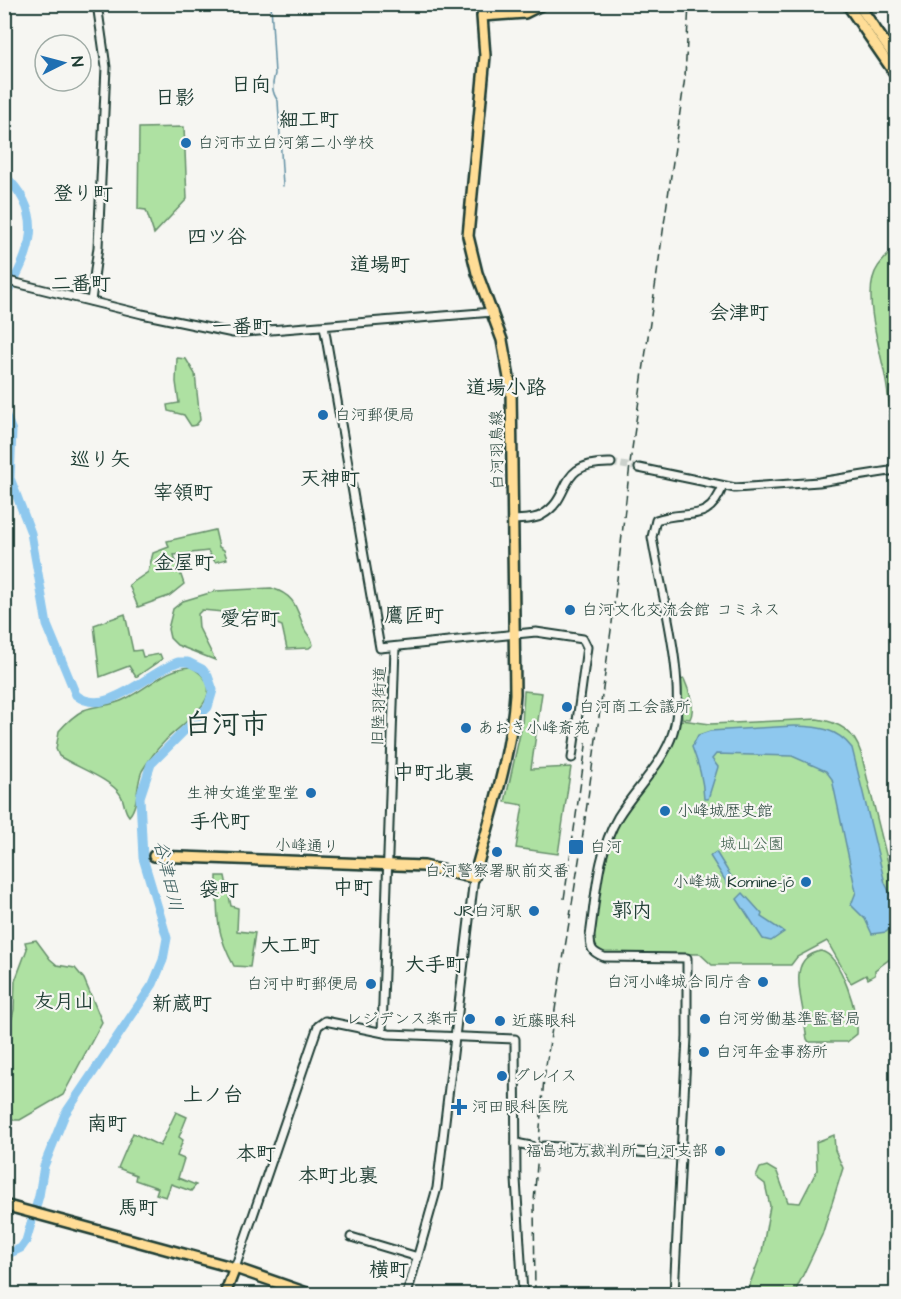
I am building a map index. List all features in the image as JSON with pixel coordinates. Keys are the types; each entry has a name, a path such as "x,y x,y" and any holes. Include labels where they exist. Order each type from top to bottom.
{"main road":[{"path":"482,16 525,14 543,4"},
{"path":"847,4 897,75"},
{"path":"858,4 897,59"},
{"name":"白河羽鳥線","path":"474,878 511,729 515,635 511,389 505,351 493,312 477,273 468,236 485,56 482,16"},
{"name":"小峰通り","path":"154,856 433,867 474,878"},
{"path":"4,1205 235,1268 310,1294"},
{"path":"225,1294 235,1268"}],"street":[{"path":"91,301 99,247 106,67 97,4"},
{"path":"480,4 482,16"},
{"path":"5,280 233,333 493,312"},
{"name":"旧陸羽街道","path":"324,326 380,648 394,647 382,1032"},
{"path":"514,520 541,516 555,502 569,476 578,469 585,465 611,463"},
{"path":"639,468 723,486 772,487 896,470"},
{"path":"674,1294 682,1155 687,958 604,957 594,953 590,947 590,936 604,846 620,814 669,742 676,718 676,676 652,537 653,525 656,520 664,518 707,512 717,502 723,486"},
{"path":"394,647 538,632 585,641 583,685 572,758"},
{"path":"407,1294 437,1188 474,878"},
{"path":"235,1268 318,1026 325,1021 382,1032 456,1038 515,1039 516,1143 523,1294"},
{"path":"516,1143 531,1146"},
{"path":"544,1146 682,1155"},
{"path":"351,1236 418,1257"}],"green space":[{"path":"184,127 187,199 154,234 146,210 138,209 139,128"},
{"path":"896,244 896,462 894,463 888,397 873,318 871,290 877,268"},
{"path":"177,358 186,359 195,374 200,420 196,425 191,426 184,415 168,411 167,405 179,403 176,382"},
{"path":"215,530 219,547 224,550 227,559 215,562 208,551 174,555 184,584 169,596 138,607 129,585 148,572 153,553 169,547 167,541"},
{"path":"271,588 285,594 294,603 305,631 311,638 313,645 309,648 287,649 282,626 255,615 202,610 198,614 199,628 215,660 177,645 170,638 168,629 173,609 183,601 216,591"},
{"path":"125,614 133,651 141,650 143,657 160,654 162,659 136,677 129,666 100,677 94,625"},
{"path":"191,667 204,677 208,687 207,697 193,716 162,744 144,767 134,806 129,816 122,797 109,783 59,756 56,749 59,731 70,719 84,710 120,701 173,671"},
{"path":"684,679 692,704 690,719 682,718 679,680"},
{"path":"524,691 542,693 531,769 571,767 558,854 516,848 523,805 505,802 522,725"},
{"name":"城山公園","path":"817,719 832,722 845,729 858,745 861,753 896,895 896,979 890,972 890,959 875,970 875,975 868,979 866,975 851,983 827,941 797,957 791,965 712,965 700,954 605,953 595,948 592,936 607,847 619,820 661,760 678,722 682,720 710,724"},
{"path":"217,876 225,876 231,906 238,908 237,931 255,933 250,967 234,966 223,943 217,912"},
{"path":"36,940 57,965 75,968 84,979 102,1022 63,1095 20,1120 5,1120 5,1045 14,1010 15,981 27,949 25,942"},
{"path":"821,951 828,955 842,974 852,1000 857,1034 847,1042 809,1042 807,1039 799,975 805,960 811,954"},
{"path":"176,1112 187,1117 179,1137 183,1140 177,1156 184,1159 178,1178 196,1185 191,1191 171,1184 166,1197 156,1194 158,1188 135,1180 136,1175 118,1168 133,1133 160,1146"},
{"path":"834,1135 835,1150 843,1168 822,1235 794,1294 746,1294 762,1252 770,1206 765,1184 756,1177 760,1168 767,1166 777,1172 788,1202 800,1203 817,1170 816,1142"}],"water":[{"path":"793,726 833,732 852,748 885,883 896,906 896,923 886,932 872,934 865,919 851,905 856,892 832,779 826,771 792,756 716,754 712,759 718,767 708,799 704,799 700,772 692,747 698,735 710,731"},
{"path":"716,852 734,881 728,885 710,856"},
{"path":"743,893 762,914 761,917 784,932 771,941 763,939 737,899"}],"waterway":[{"path":"271,4 275,74 273,88 278,101 283,186"},
{"name":"谷津田川","path":"4,175 26,205 30,220 27,250 14,281 4,297"},
{"name":"谷津田川","path":"4,411 12,431 10,478 31,533 47,625 76,695 88,701 113,698 178,662 188,662 202,669 208,676 213,690 208,707 151,764 140,797 143,858 167,938 163,960 153,984 65,1114 44,1166 39,1196 26,1241 21,1248 4,1256"}],"tunnel":[{"path":"611,463 639,468"}],"railway":[{"path":"535,1294 534,1202 544,1078 581,848 612,623 631,456 685,77 689,4"},
{"path":"564,899 587,739"}],"place":[{"name":"白河市立白河第二小学校","path":"186,143"},
{"name":"白河郵便局","path":"323,415"},
{"name":"白河文化交流会館 コミネス","path":"570,610"},
{"name":"白河商工会議所","path":"567,707"},
{"name":"あおき小峰斎苑","path":"466,728"},
{"name":"生神女進堂聖堂","path":"311,793"},
{"name":"小峰城歴史館","path":"665,811"},
{"name":"白河","path":"576,847"},
{"name":"白河警察署駅前交番","path":"497,852"},
{"name":"小峰城 Komine-jō","path":"806,882"},
{"name":"JR白河駅","path":"534,911"},
{"name":"白河小峰城合同庁舎","path":"763,982"},
{"name":"白河中町郵便局","path":"371,984"},
{"name":"レジデンス楽市","path":"470,1019"},
{"name":"白河労働基準監督局","path":"705,1019"},
{"name":"近藤眼科","path":"500,1021"},
{"name":"白河年金事務所","path":"704,1052"},
{"name":"グレイス","path":"502,1076"},
{"name":"河田眼科医院","path":"459,1107"},
{"name":"福島地方裁判所 白河支部","path":"720,1151"}],"district":[{"name":"日向","path":"251,85"},
{"name":"日影","path":"175,98"},
{"name":"細工町","path":"309,120"},
{"name":"登り町","path":"83,194"},
{"name":"四ツ谷","path":"217,237"},
{"name":"道場町","path":"380,265"},
{"name":"二番町","path":"81,284"},
{"name":"会津町","path":"739,313"},
{"name":"一番町","path":"242,327"},
{"name":"道場小路","path":"506,388"},
{"name":"巡り矢","path":"100,460"},
{"name":"天神町","path":"330,479"},
{"name":"宰領町","path":"183,493"},
{"name":"金屋町","path":"184,563"},
{"name":"鷹匠町","path":"414,616"},
{"name":"愛宕町","path":"250,619"},
{"name":"白河市","path":"226,724"},
{"name":"中町北裏","path":"434,773"},
{"name":"手代町","path":"220,822"},
{"name":"中町","path":"353,888"},
{"name":"袋町","path":"219,890"},
{"name":"郭内","path":"632,911"},
{"name":"大工町","path":"290,946"},
{"name":"大手町","path":"435,965"},
{"name":"友月山","path":"64,1002"},
{"name":"新蔵町","path":"182,1004"},
{"name":"上ノ台","path":"213,1095"},
{"name":"南町","path":"107,1124"},
{"name":"本町","path":"256,1154"},
{"name":"本町北裏","path":"338,1176"},
{"name":"馬町","path":"138,1208"},
{"name":"横町","path":"389,1270"}]}
